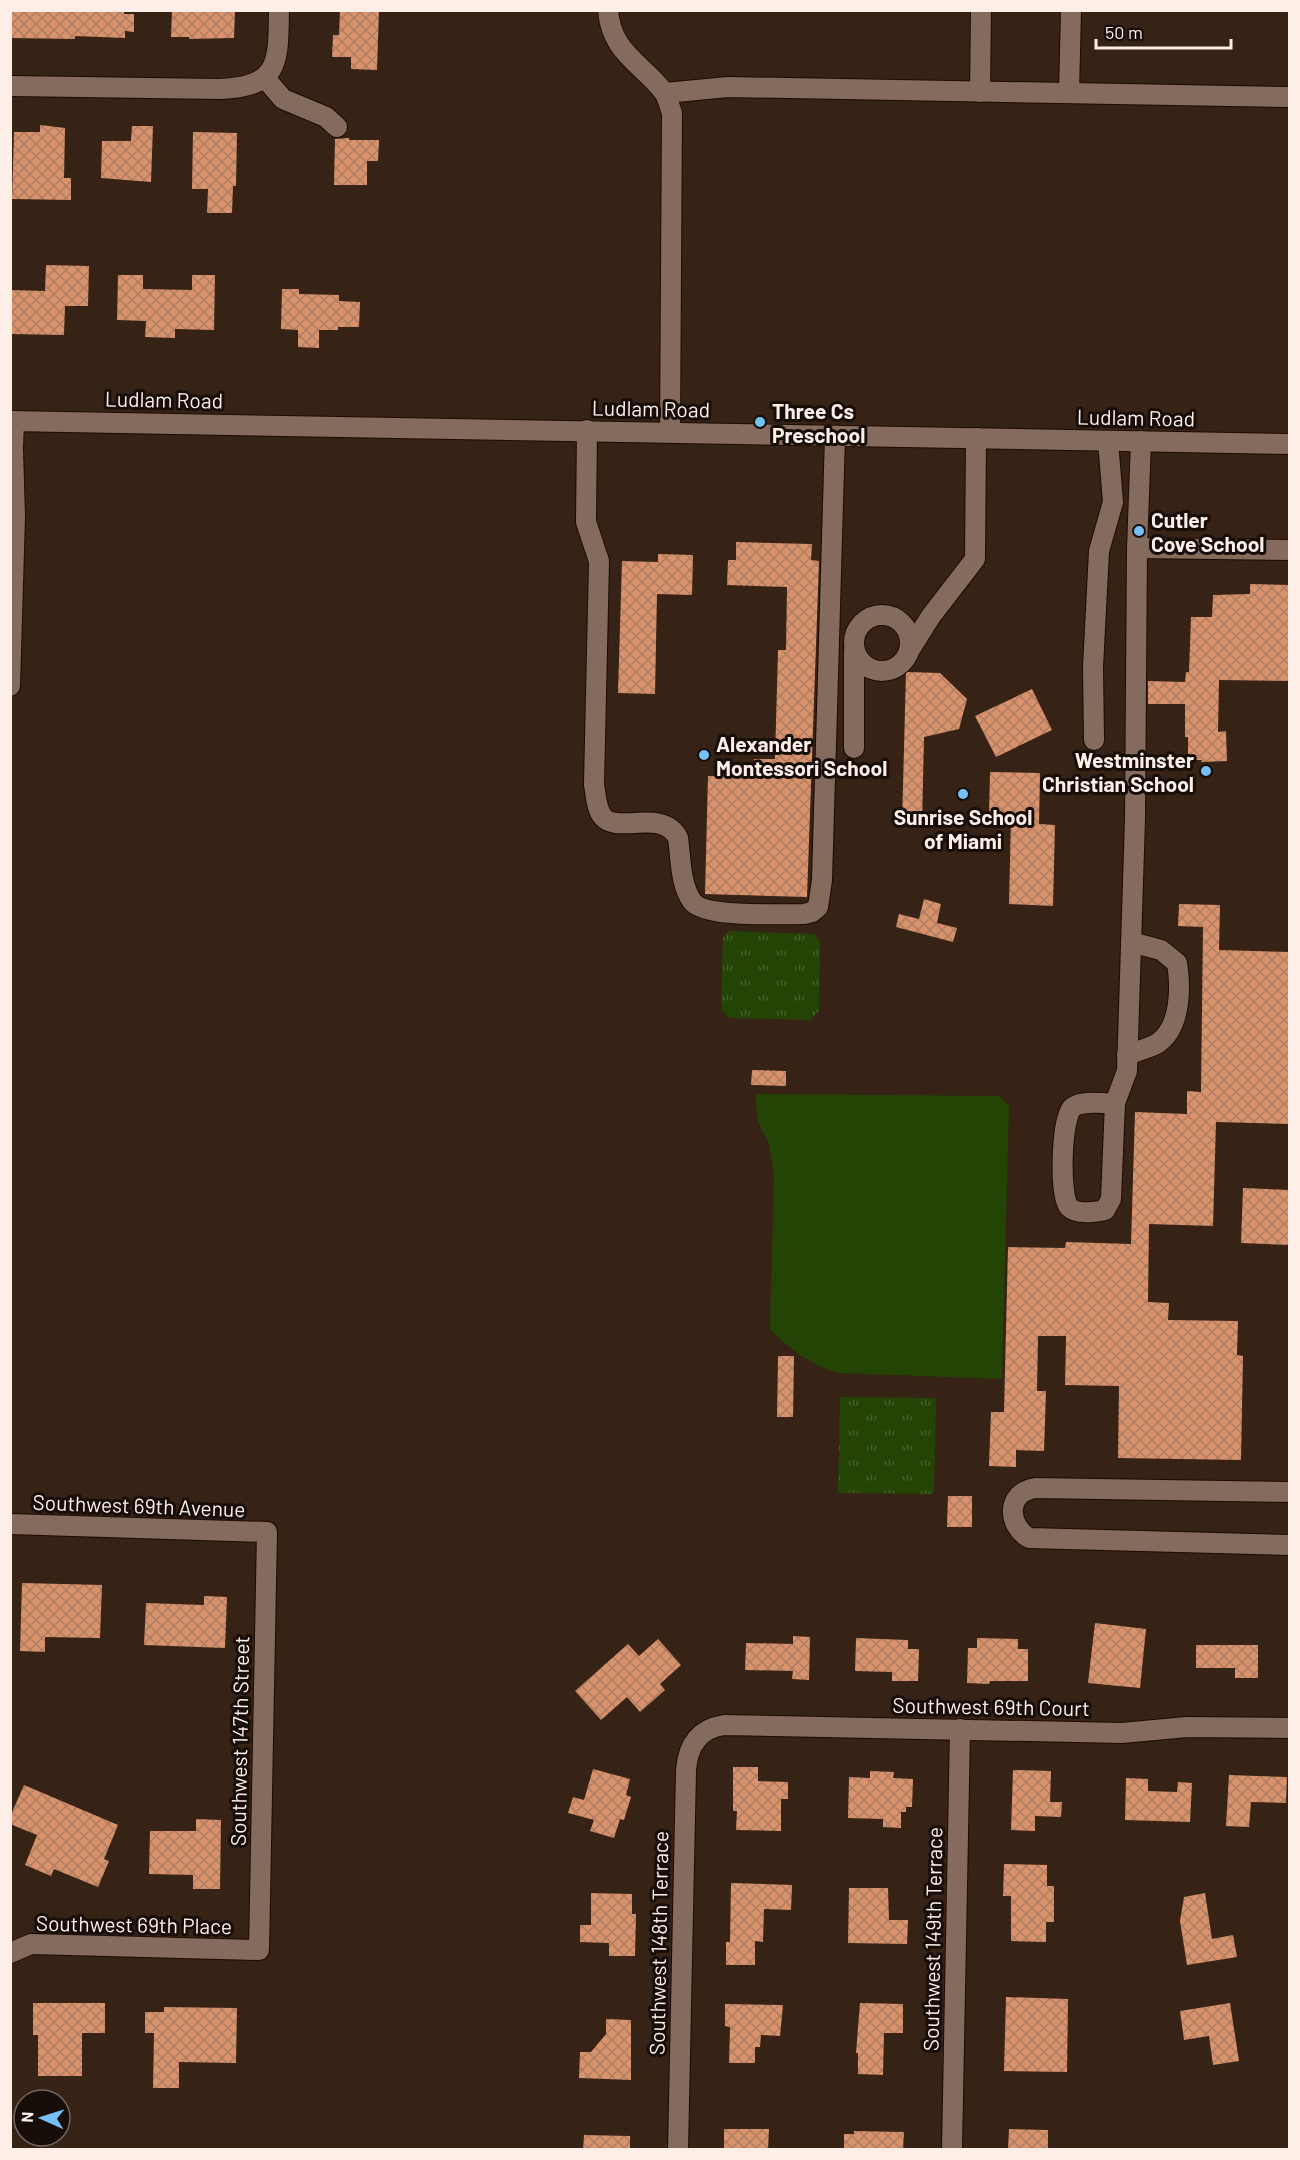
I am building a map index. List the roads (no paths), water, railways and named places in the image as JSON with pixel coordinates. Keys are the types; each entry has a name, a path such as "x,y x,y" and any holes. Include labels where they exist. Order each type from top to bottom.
{"street":[{"path":"10,86 227,89 250,85 269,73 278,48 279,10"},
{"path":"608,10 620,48 664,93 672,113 670,432"},
{"path":"980,92 981,10"},
{"path":"1069,93 1071,10"},
{"path":"269,73 284,99 326,117 337,127"},
{"path":"664,93 728,87 1290,97"},
{"path":"10,687 15,517 12,421"},
{"name":"Ludlam Road","path":"12,421 1290,444"},
{"path":"587,430 586,522 599,561 594,785 598,810 602,817 610,822 654,823 674,832 678,838 685,883 691,900 698,908 714,912 804,914 818,907 822,868 835,436"},
{"path":"854,699 860,683 880,672 890,671 905,659 931,616 975,559 976,438"},
{"path":"1094,740 1093,667 1099,551 1113,502 1108,441"},
{"path":"1115,1103 1081,1104 1072,1108 1068,1114 1064,1127 1064,1196 1069,1207 1076,1210 1093,1212 1105,1210 1111,1199 1115,1103 1127,1071 1135,819 1137,548 1141,441"},
{"path":"1137,548 1290,550"},
{"path":"854,748 856,630 869,618 887,615 931,616"},
{"path":"887,615 896,618 908,632 909,651"},
{"path":"854,648 863,665 880,672"},
{"path":"1127,1055 1158,1042 1170,1029 1178,1005 1180,980 1178,963 1161,950 1131,942"},
{"path":"1290,1492 1035,1488 1027,1490 1013,1507 1017,1528 1029,1538 1290,1545"},
{"name":"Southwest 69th Avenue","path":"10,1524 267,1532"},
{"name":"Southwest 147th Street","path":"259,1950 267,1532"},
{"name":"Southwest 69th Court","path":"696,1739 708,1729 724,1725 1122,1733 1187,1727 1290,1728"},
{"name":"Southwest 149th Terrace","path":"952,2150 960,1730"},
{"name":"Southwest 148th Terrace","path":"678,2150 686,1770 688,1754 696,1739"},
{"name":"Southwest 69th Place","path":"10,1953 31,1944 259,1950"}],"place":[{"name":"Three Cs Preschool","path":"760,422"},
{"name":"Cutler Cove School","path":"1139,531"},
{"name":"Alexander Montessori School","path":"704,755"},
{"name":"Westminster Christian School","path":"1206,771"},
{"name":"Sunrise School of Miami","path":"963,794"}]}
